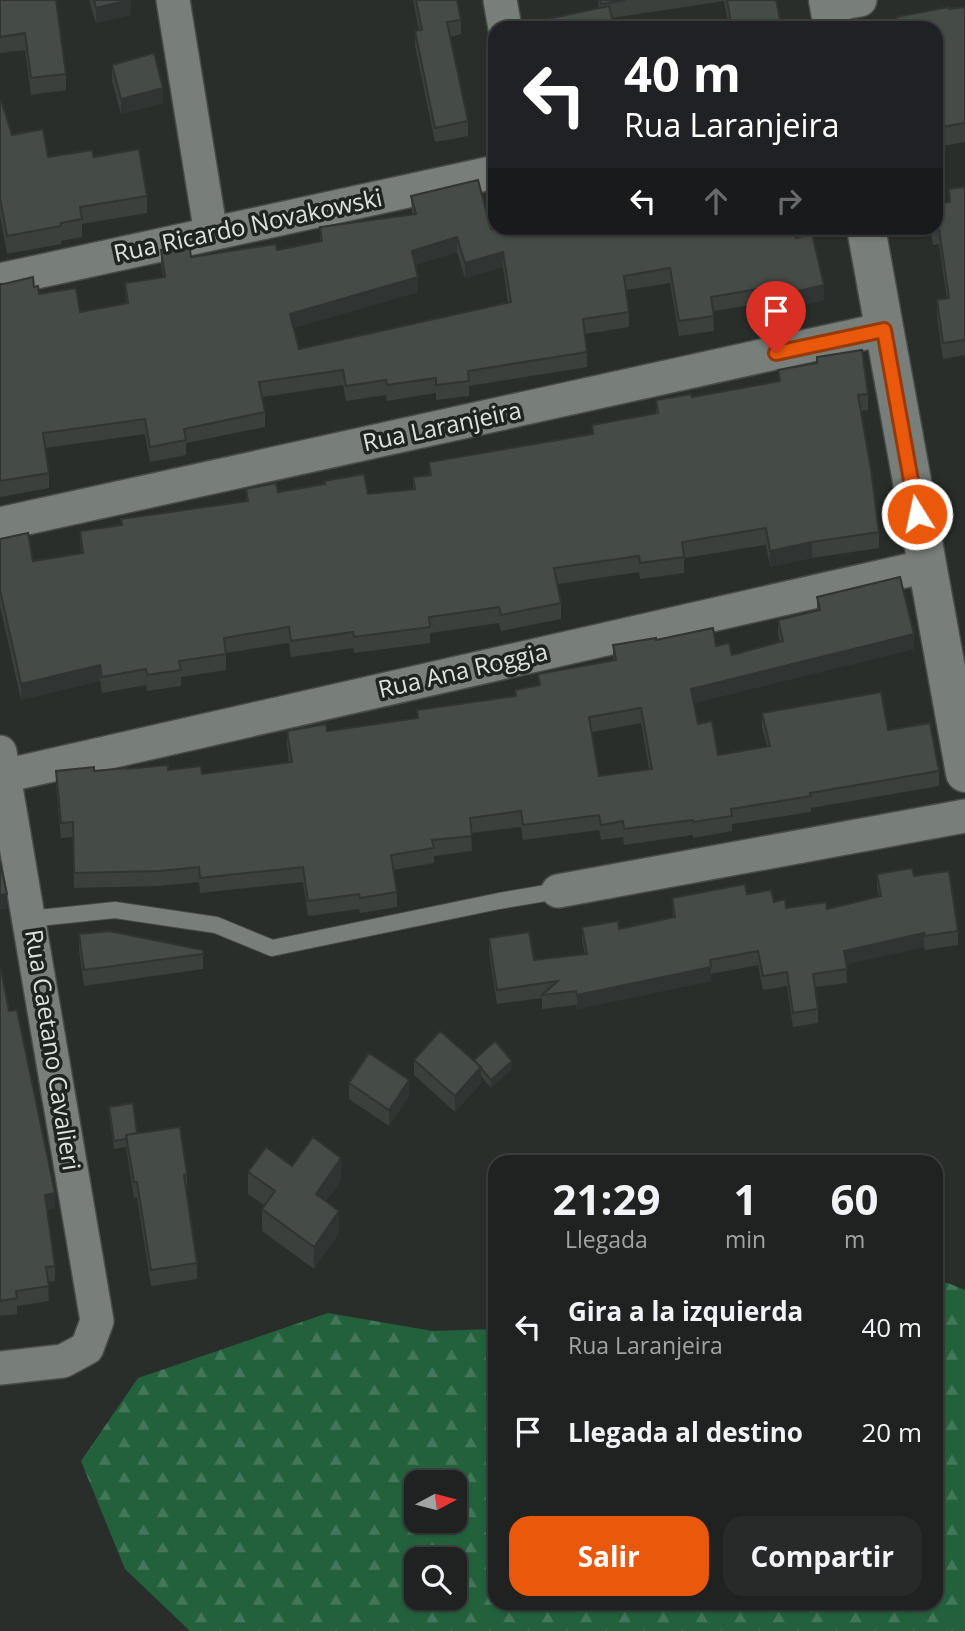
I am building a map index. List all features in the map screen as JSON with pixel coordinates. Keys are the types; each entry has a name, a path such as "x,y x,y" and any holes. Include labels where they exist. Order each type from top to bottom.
{"street":[{"path":"173,0 211,234"},
{"path":"500,0 504,21"},
{"name":"Rua Ricardo Novakowski","path":"0,280 488,174"},
{"path":"867,235 965,773"},
{"name":"Rua Laranjeira","path":"0,524 884,330"},
{"name":"Rua Ana Roggia","path":"1,768 927,566"},
{"name":"Rua Caetano Cavalieri","path":"0,1367 63,1361 87,1348 97,1321 30,919 1,768"},
{"path":"558,891 965,816"}],"lane":[{"path":"30,919 115,909 216,925 272,948 558,891"}],"green space":[{"path":"943,1283 965,1290 965,1631 190,1631 125,1569 81,1461 138,1378 328,1313 433,1331 488,1329 488,1610 943,1610"}],"building":[{"path":"0,0 56,0 66,74 31,78 25,33 0,37"},
{"path":"94,0 129,0 96,8"},
{"path":"416,0 457,0 461,20 447,22 468,121 435,128 415,31 422,30"},
{"path":"600,0 626,0 601,4"},
{"path":"727,0 776,0 780,21 731,21"},
{"path":"609,6 612,21 538,21"},
{"path":"949,7 965,7 965,123 943,127 943,21 897,21 896,17"},
{"path":"154,53 163,88 121,99 112,65"},
{"path":"0,100 12,135 43,129 48,157 92,150 94,157 139,149 147,196 80,207 82,219 61,223 61,226 7,236 0,198"},
{"path":"478,180 488,218 488,235 795,235 796,238 812,235 824,285 759,300 758,289 711,297 714,316 679,321 670,268 624,276 629,312 583,319 587,352 468,371 469,381 436,385 436,378 387,385 386,380 346,386 343,370 259,382 265,412 184,429 186,440 150,447 145,419 43,433 49,473 0,481 0,284 33,277 34,287 38,286 39,294 76,288 80,312 128,303 125,283 165,277 161,250 189,243 191,257 276,244 277,250 322,241 320,227 416,214 411,196","holes":["457,237 465,263 503,252 511,302 299,349 290,314 418,277 412,251"]},
{"path":"965,187 965,340 943,343 937,300 949,298 940,235 943,235 943,203 950,202 949,189"},
{"path":"862,350 868,394 858,395 879,532 770,551 766,528 682,542 684,557 640,563 639,556 554,568 561,603 501,615 499,607 429,617 430,627 354,637 353,632 291,641 289,627 224,638 226,654 179,661 181,670 147,675 146,669 102,677 100,665 21,684 0,590 0,539 28,533 33,561 83,553 80,531 122,525 121,519 248,501 246,489 276,483 278,492 364,474 368,494 415,489 413,477 431,475 429,462 593,434 592,425 658,413 656,400 691,394 692,397 780,381 778,370 817,363 817,357"},
{"path":"900,577 914,634 691,689 698,724 712,721 718,755 770,746 762,713 881,692 888,730 930,723 939,771 731,809 732,816 624,829 623,821 601,825 599,815 523,825 521,811 470,818 472,836 432,840 434,848 391,855 397,892 360,898 359,894 308,901 303,867 200,878 199,867 74,873 73,822 61,823 56,771 168,765 168,770 201,766 202,774 292,762 287,731 326,724 327,731 418,718 417,710 516,696 515,690 540,685 538,674 616,660 613,645 656,640 713,628 716,646 729,643 732,655 783,641 778,620 820,610 817,597","holes":["641,708 652,769 599,776 589,717"]},
{"path":"0,862 7,894 0,895"},
{"path":"912,868 914,876 949,871 958,931 925,936 924,933 844,951 847,969 813,974 818,1009 793,1013 787,972 763,976 758,951 710,960 711,967 577,995 576,991 542,995 558,981 497,990 489,938 529,932 534,960 587,954 582,927 618,921 619,929 675,917 672,898 745,884 747,894 771,890 774,902 785,899 786,908 826,902 827,909 881,896 877,874"},
{"path":"109,931 203,950 203,954 84,970 79,934"},
{"path":"0,970 9,1011 17,1010 55,1193 45,1195 55,1266 46,1267 49,1286 16,1291 17,1298 0,1301"},
{"path":"440,1031 481,1067 455,1096 414,1060"},
{"path":"495,1041 512,1061 491,1080 474,1060"},
{"path":"369,1053 409,1080 389,1110 349,1083"},
{"path":"133,1103 137,1133 114,1141 109,1107"},
{"path":"180,1127 197,1263 151,1270 137,1182 134,1182 126,1135"},
{"path":"313,1137 341,1158 316,1194 339,1211 314,1247 262,1209 275,1191 248,1172 266,1147 292,1166"}],"route":[{"path":"776,353 884,330 917,514"}]}
